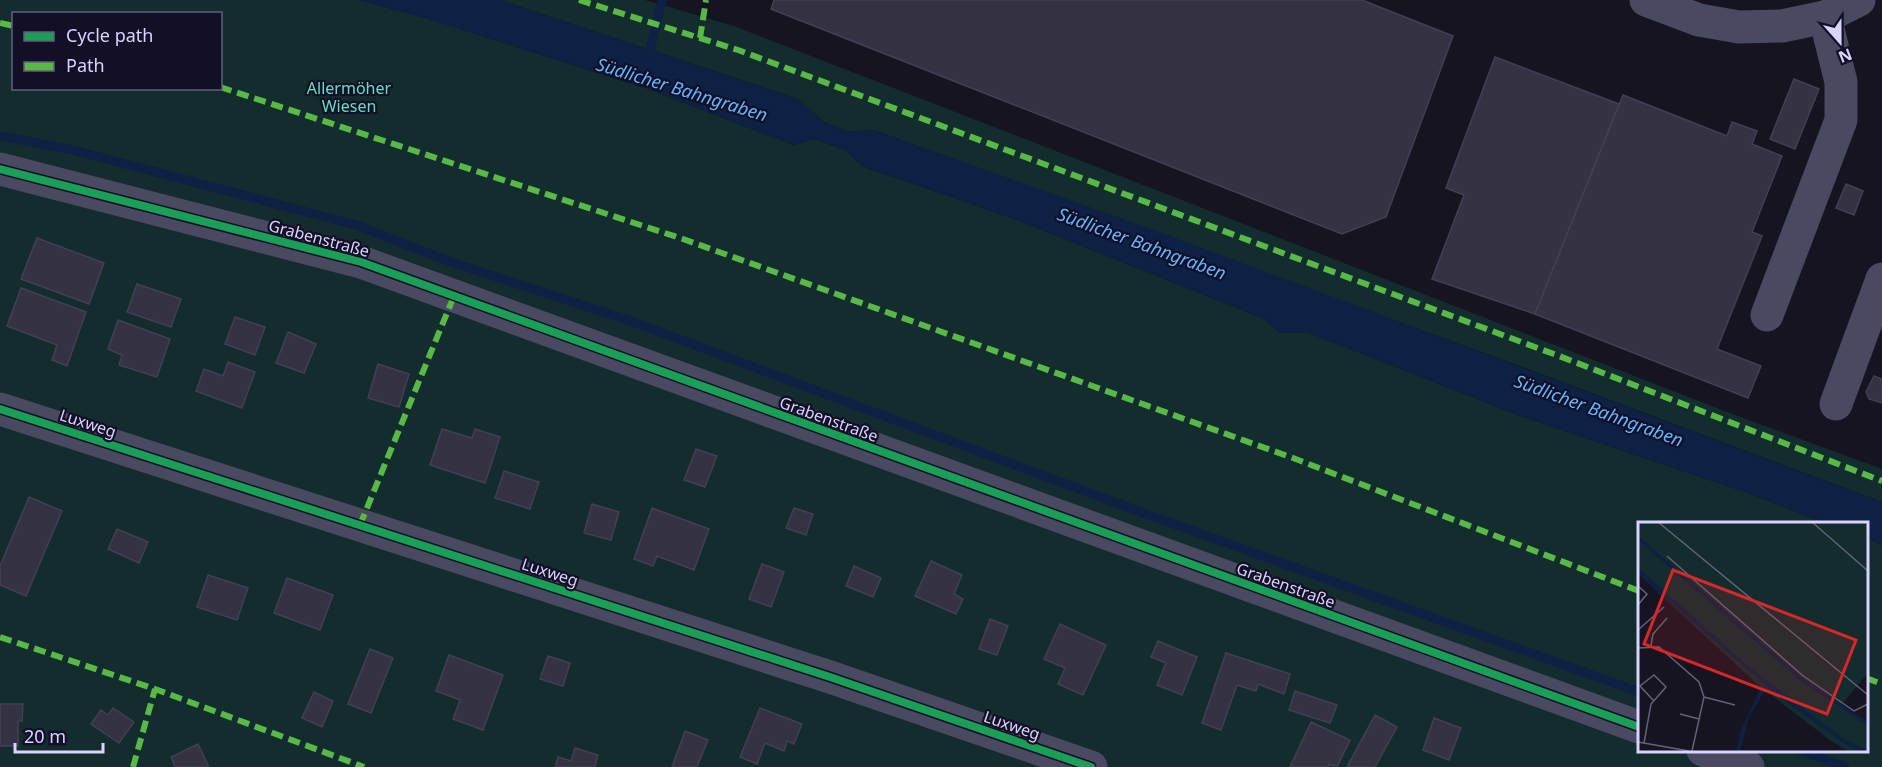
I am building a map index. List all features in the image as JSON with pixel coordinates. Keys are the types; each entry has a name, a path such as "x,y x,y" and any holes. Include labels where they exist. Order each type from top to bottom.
{"street":[{"path":"1646,0 1699,20 1739,27 1782,26 1825,17 1859,0"},
{"path":"1767,315 1841,120 1841,82 1825,17"},
{"name":"Grabenstraße","path":"0,169 361,262 1638,727"},
{"path":"1836,404 1882,279"},
{"name":"Luxweg","path":"0,409 830,677 1091,767"},
{"path":"1708,752 1748,767"}],"green space":[{"name":"Allermöher Wiesen","path":"0,0 359,0 426,18 648,89 793,145 814,139 846,150 861,166 1009,217 1264,319 1280,333 1307,332 1520,416 1745,492 1823,522 1638,522 1638,752 1867,752 1867,539 1882,545 1882,767 0,767"},
{"path":"500,0 645,0 734,26 1735,415 1882,469 1882,502 1525,368 874,130 848,132 824,122 798,99"}],"water":[{"name":"Südlicher Bahngraben","path":"359,0 500,0 798,99 824,122 848,132 873,130 1143,226 1882,502 1882,545 1867,539 1867,522 1823,522 1745,492 1520,416 1307,332 1280,333 1264,319 1009,217 861,166 846,150 814,139 793,145 648,89 426,18"}],"building":[{"path":"774,0 1362,0 1453,36 1386,217 1342,234 771,9"},
{"path":"1495,57 1619,104 1535,314 1432,279 1464,195 1446,188"},
{"path":"1794,79 1819,89 1795,149 1770,139"},
{"path":"1623,95 1727,136 1732,122 1757,131 1752,144 1782,156 1752,232 1762,236 1717,349 1761,366 1748,398 1535,314"},
{"path":"1846,184 1863,191 1854,215 1836,208"},
{"path":"37,238 104,263 89,304 21,279"},
{"path":"137,284 181,299 171,327 127,312"},
{"path":"21,288 86,312 67,366 52,360 57,345 7,326"},
{"path":"235,317 265,327 255,355 225,344"},
{"path":"118,320 170,339 157,377 119,365 122,355 108,349"},
{"path":"288,332 316,344 304,373 276,363"},
{"path":"228,362 255,372 242,408 196,391 204,369 223,376"},
{"path":"378,364 409,374 399,407 368,398"},
{"path":"1874,376 1882,379 1882,403 1869,399 1866,392"},
{"path":"442,429 472,438 475,429 500,437 485,483 430,465"},
{"path":"696,449 717,456 705,487 684,480"},
{"path":"504,471 539,482 530,509 495,498"},
{"path":"29,497 62,511 26,596 0,585 0,566"},
{"path":"592,504 619,512 611,540 584,533"},
{"path":"652,508 709,529 694,570 657,556 653,566 634,559"},
{"path":"794,508 813,514 806,535 786,528"},
{"path":"117,529 148,542 139,563 108,549"},
{"path":"931,561 962,575 954,594 963,599 956,614 915,596"},
{"path":"762,564 784,572 771,607 749,599"},
{"path":"854,566 881,578 873,597 846,586"},
{"path":"208,575 248,588 237,620 197,607"},
{"path":"287,578 333,595 320,630 274,613"},
{"path":"990,619 1008,626 997,655 979,649"},
{"path":"1060,624 1106,645 1083,695 1058,684 1065,668 1044,659"},
{"path":"1158,641 1197,657 1182,695 1157,685 1166,663 1151,657"},
{"path":"370,649 393,658 371,713 348,704"},
{"path":"1226,653 1290,674 1284,694 1258,684 1256,691 1237,685 1221,730 1202,723"},
{"path":"449,655 503,675 483,730 453,719 460,700 436,691"},
{"path":"548,656 570,663 563,686 540,679"},
{"path":"1295,691 1337,705 1330,723 1289,710"},
{"path":"314,692 333,701 322,727 302,718"},
{"path":"0,704 23,704 22,721 18,721 18,746 0,746"},
{"path":"113,708 134,722 119,743 91,724 101,710 108,715"},
{"path":"760,708 802,724 794,744 787,741 784,751 765,743 757,764 740,757"},
{"path":"1375,715 1397,727 1375,767 1347,767"},
{"path":"1434,718 1461,728 1449,760 1423,750"},
{"path":"1311,722 1350,740 1337,767 1329,764 1328,767 1290,767"},
{"path":"685,731 708,740 697,767 672,767"},
{"path":"198,744 209,767 175,767 171,757"},
{"path":"575,748 598,755 595,767 555,767 558,757 571,761"}],"waterway":[{"name":"Südlicher Bahngraben","path":"648,59 662,0"},
{"path":"0,136 69,149 356,225 451,262 628,320 1138,511 1638,692"},
{"path":"1804,752 1845,767"}],"marked path":[{"path":"579,0 738,50 1559,356 1882,481"},
{"path":"700,38 706,0"},
{"path":"0,23 12,26"},
{"path":"222,88 683,239 1293,458 1638,591"},
{"path":"360,525 454,296"},
{"path":"0,637 155,689 364,767"},
{"path":"1867,678 1882,684"},
{"path":"133,767 155,689"}],"cycle path":[{"path":"0,169 361,262 1638,727"},
{"path":"0,409 830,677 1091,767"}]}
